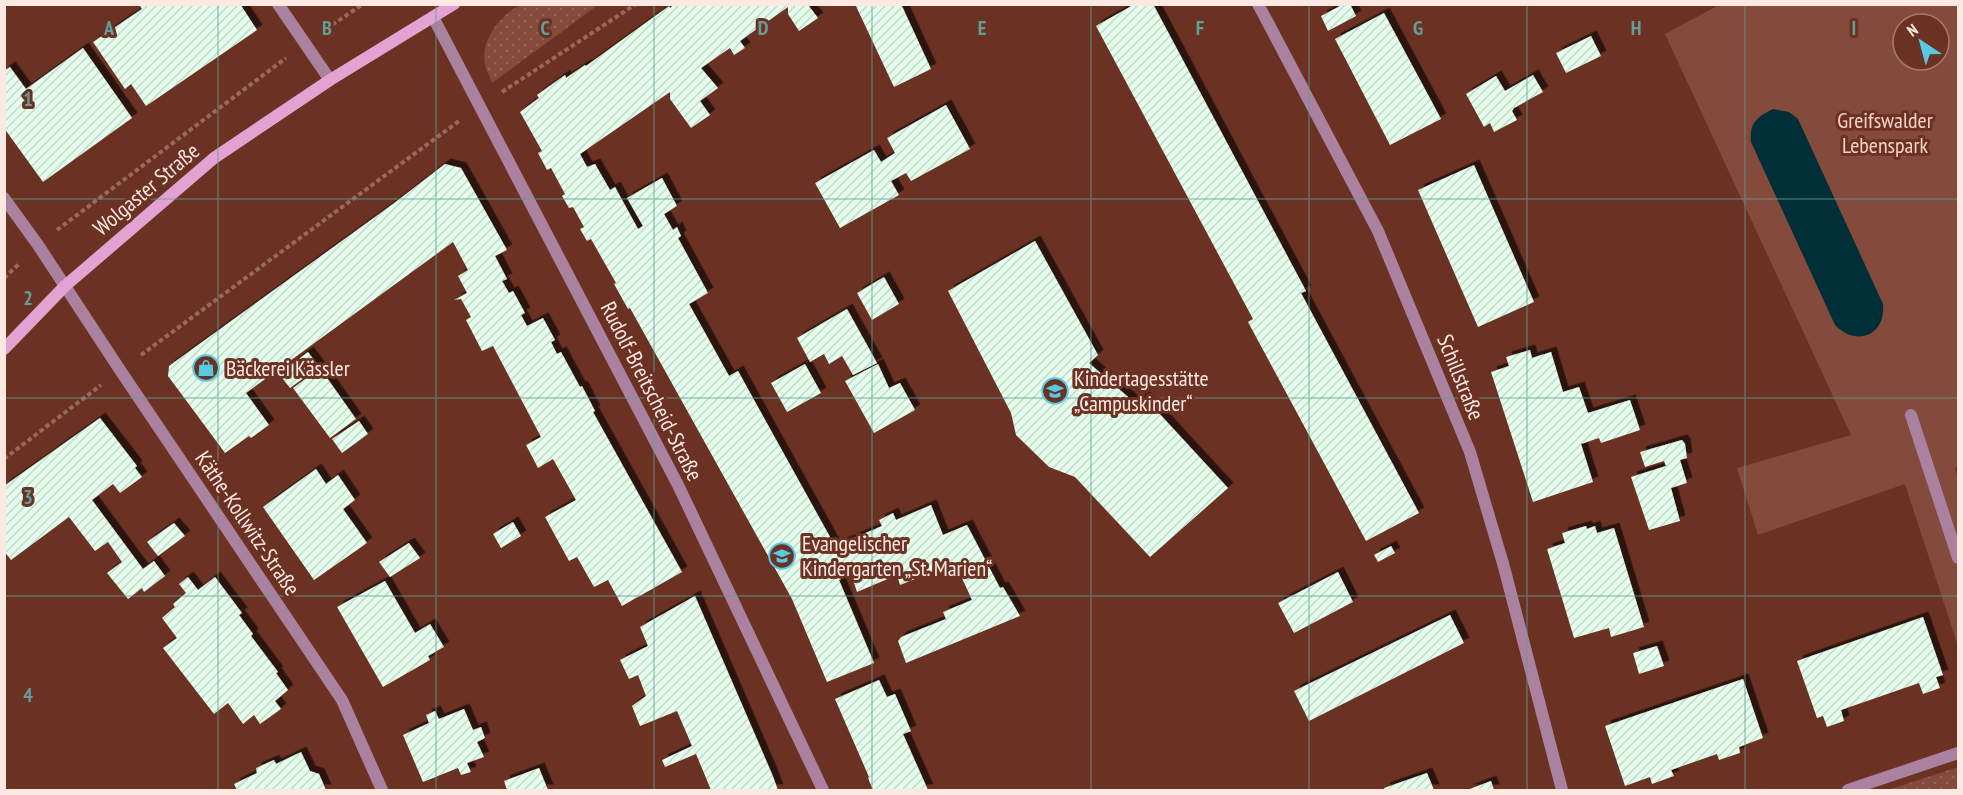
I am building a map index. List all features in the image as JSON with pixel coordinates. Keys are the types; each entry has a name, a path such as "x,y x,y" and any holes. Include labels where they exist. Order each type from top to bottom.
{"main road":[{"name":"Wolgaster Straße","path":"4,349 65,285 214,158 330,80 454,4"}],"street":[{"path":"278,4 330,80"},
{"name":"Schillstraße","path":"1258,4 1378,231 1470,452 1504,567 1562,790"},
{"name":"Rudolf-Breitscheid-Straße","path":"433,17 678,485 823,790"},
{"name":"Käthe-Kollwitz-Straße","path":"4,198 65,285 342,700 382,790"},
{"path":"1911,415 1959,558"},
{"path":"1848,790 1959,753"}],"path":[{"path":"4,278 38,245 305,43 363,4"},
{"path":"4,459 120,370 481,105 636,4"}],"green space":[{"path":"520,5 598,5 492,83 484,56 489,38 505,15"},
{"name":"Greifswalder Lebenspark","path":"1719,5 1958,5 1958,466 1955,468 1958,478 1958,646 1905,484 1758,535 1737,468 1851,435 1665,34"},
{"path":"1958,767 1958,790 1888,790"}],"water":[{"path":"1773,109 1789,112 1798,119 1883,304 1880,324 1868,335 1852,336 1835,325 1751,142 1751,130 1755,121"}],"building":[{"path":"139,4 240,4 257,30 146,106 131,84 125,89 93,42 142,9"},
{"path":"675,4 808,5 818,18 799,31 788,14 788,7 740,41 745,48 734,55 730,48 701,68 718,88 700,101 710,115 691,128 670,99 670,92 580,154 587,167 595,164 610,190 615,187 638,229 643,226 627,198 662,178 677,206 664,214 673,230 677,227 681,236 678,238 708,293 689,304 729,376 738,371 835,546 882,526 879,520 893,513 896,520 931,505 943,535 967,525 1000,588 1003,587 1020,616 906,663 898,641 901,637 946,619 943,612 972,600 955,563 900,585 897,575 857,592 851,574 839,580 874,663 827,682 792,599 630,308 628,309 614,284 616,283 591,239 587,241 580,229 584,227 573,207 569,208 562,196 565,194 551,168 547,170 538,153 542,151 520,112 539,98 537,95 565,75 566,78 586,66"},
{"path":"855,4 901,4 931,69 894,87"},
{"path":"1135,4 1153,4 1306,291 1301,293 1419,513 1366,541 1248,322 1253,319 1096,26"},
{"path":"1344,4 1350,4 1356,16 1328,31 1321,16"},
{"path":"1384,13 1441,119 1390,145 1335,39"},
{"path":"1591,36 1601,56 1566,73 1556,53"},
{"path":"83,48 132,118 43,182 4,128 4,71 10,67 26,89"},
{"path":"1533,75 1543,92 1514,108 1512,111 1517,120 1494,132 1490,123 1484,127 1466,94 1496,76 1505,91"},
{"path":"946,105 970,149 911,181 906,173 891,181 899,195 840,228 815,183 874,150 881,162 895,153 887,138"},
{"path":"445,164 461,168 507,250 495,256 507,279 502,281 509,293 513,291 525,313 521,315 527,326 543,318 555,340 551,342 557,354 561,352 580,387 582,386 595,411 593,412 682,572 622,606 608,580 594,587 577,557 569,561 545,517 576,500 553,459 538,468 526,445 541,437 493,346 482,351 466,320 471,317 461,299 454,300 467,293 458,276 468,270 453,242 246,393 269,425 225,453 168,376 169,366"},
{"path":"1474,165 1534,302 1478,327 1418,190"},
{"path":"1035,241 1098,355 1089,363 1135,403 1144,397 1228,488 1150,557 1075,477 1049,467 1016,435 1011,413 948,291"},
{"path":"884,277 899,304 872,320 857,293"},
{"path":"847,309 877,363 853,375 842,356 829,364 824,354 810,362 797,338"},
{"path":"1530,350 1532,358 1551,352 1563,392 1579,387 1588,413 1630,400 1640,430 1601,443 1599,438 1581,444 1593,482 1533,502 1491,372 1509,366 1506,357"},
{"path":"308,352 319,367 290,388 279,374"},
{"path":"805,364 821,393 787,412 771,383"},
{"path":"878,364 889,388 900,383 915,410 874,433 845,381"},
{"path":"320,368 356,419 330,438 293,388"},
{"path":"100,418 137,466 135,468 142,477 120,493 113,484 92,500 143,569 154,561 165,576 144,592 142,588 128,599 107,573 122,562 108,542 95,551 69,517 11,560 4,551 4,486"},
{"path":"359,421 368,434 342,453 332,439"},
{"path":"1682,440 1685,444 1687,458 1680,460 1687,483 1671,488 1680,521 1649,530 1631,477 1666,466 1664,461 1645,467 1640,452"},
{"path":"316,469 326,484 338,475 355,500 343,509 367,543 314,580 263,507"},
{"path":"513,522 521,536 501,548 493,534"},
{"path":"174,523 185,536 158,556 147,542"},
{"path":"1586,526 1587,529 1595,526 1597,533 1614,528 1644,627 1611,637 1609,628 1574,638 1547,549 1565,543 1562,533"},
{"path":"409,543 420,558 390,577 379,562"},
{"path":"1391,546 1395,553 1378,562 1374,555"},
{"path":"1338,572 1353,602 1294,633 1278,603"},
{"path":"188,577 198,590 215,577 242,613 239,615 253,634 251,636 278,672 276,673 288,690 275,701 281,709 260,724 254,715 243,724 228,703 214,714 163,648 177,638 162,618 186,593 179,584"},
{"path":"385,581 415,633 430,624 444,647 428,656 430,660 383,687 337,607"},
{"path":"695,596 778,790 711,790 696,754 665,767 662,760 692,746 677,711 640,726 632,706 646,696 638,675 629,679 620,660 648,646 640,627"},
{"path":"1450,615 1464,643 1309,721 1294,691"},
{"path":"1923,617 1943,675 1936,677 1940,688 1923,694 1919,683 1841,710 1844,721 1827,727 1823,716 1817,718 1797,661"},
{"path":"1657,646 1664,666 1639,674 1633,653"},
{"path":"1743,679 1763,738 1739,747 1740,753 1719,760 1717,754 1671,770 1674,776 1652,784 1650,777 1625,786 1605,726"},
{"path":"879,680 887,697 895,694 911,731 903,734 928,790 873,790 835,699"},
{"path":"464,709 473,730 481,727 485,738 477,742 484,757 467,763 471,772 461,775 458,768 423,782 403,735 429,723 426,715 435,711 439,719"},
{"path":"301,752 310,771 319,774 326,790 237,790 234,784 257,773 256,768 274,760 276,764"},
{"path":"539,768 548,790 507,790 504,781"},
{"path":"1427,773 1434,790 1385,790 1384,788"},
{"path":"1491,781 1494,790 1467,790"}],"place":[{"name":"Bäckerei Kässler","path":"206,368"},
{"name":"Kindertagesstätte „Campuskinder“","path":"1055,391"},
{"name":"Evangelischer Kindergarten „St. Marien“","path":"782,556"}]}
